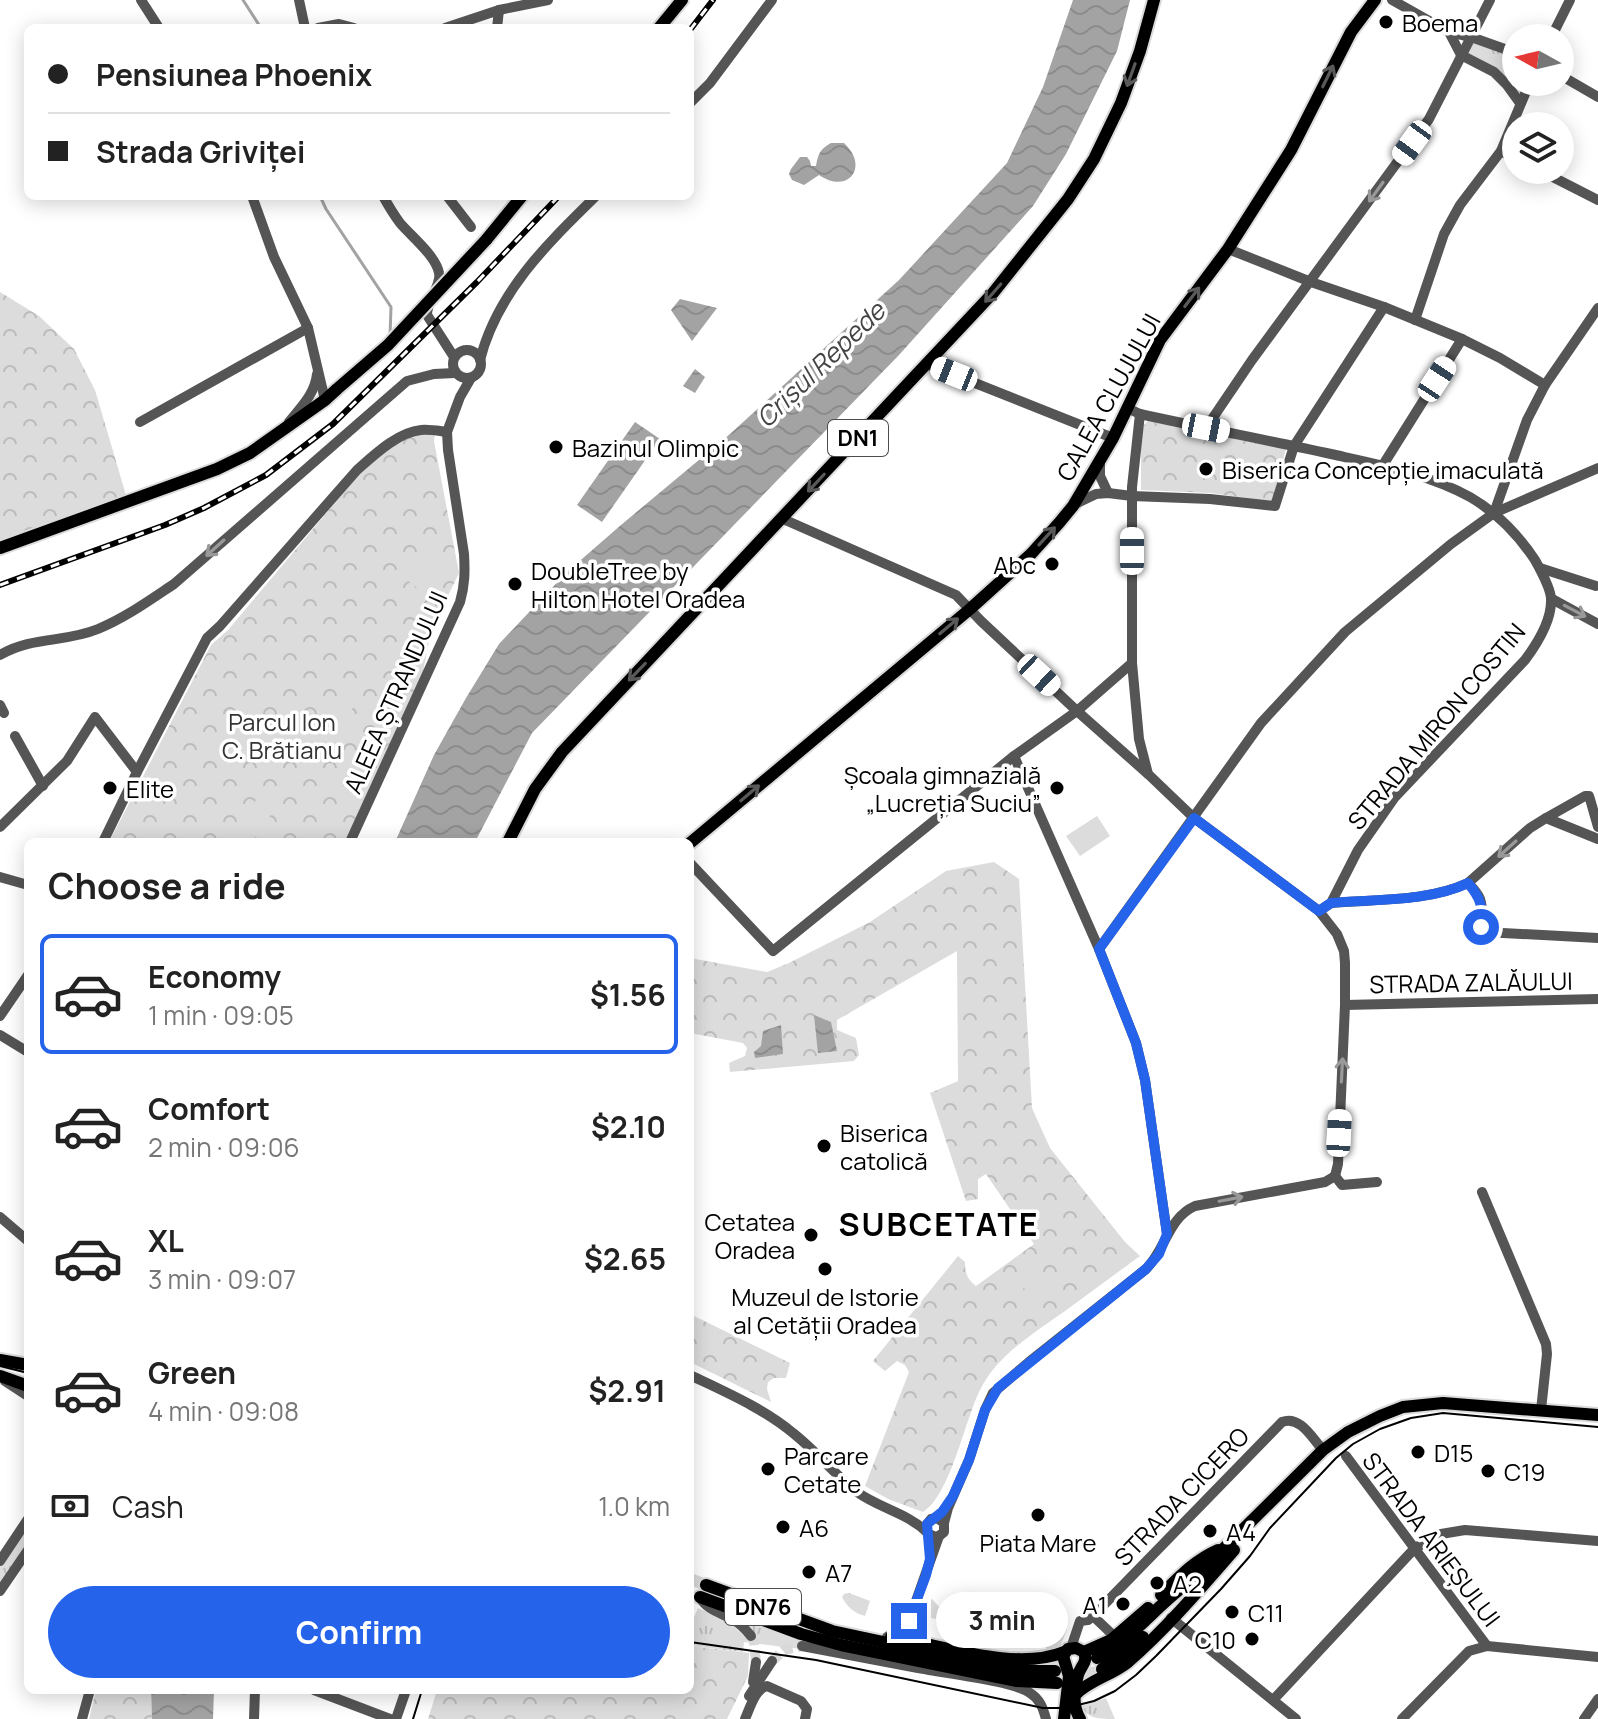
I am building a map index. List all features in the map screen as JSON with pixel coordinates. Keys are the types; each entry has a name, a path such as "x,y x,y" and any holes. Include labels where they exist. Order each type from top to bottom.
{"main road":[{"path":"662,24 682,0"},
{"name":"DN1","path":"510,838 535,789 562,752 993,293 1068,199 1094,159 1121,103 1154,0"},
{"name":"CALEA CLUJULUI","path":"694,840 970,609 1031,554 1073,506 1113,438 1160,340 1228,249 1291,150 1351,32 1375,0"},
{"path":"0,548 217,469 250,453 325,400 388,345 486,240 519,200"},
{"path":"0,1360 24,1364"},
{"path":"0,1377 24,1385"},
{"path":"1099,1664 1143,1637 1175,1605 1192,1580 1323,1450 1371,1419 1415,1405 1456,1403 1598,1415"},
{"path":"1076,1694 1124,1665 1235,1549 1253,1520"},
{"path":"823,1633 854,1632 1011,1659 1039,1659 1115,1637 1191,1566 1229,1545"},
{"name":"DN76","path":"703,1591 739,1612 823,1633 1056,1677 1028,1683 908,1659"},
{"name":"DN76","path":"703,1591 823,1633"},
{"path":"823,1633 908,1659"},
{"path":"1075,1650 1086,1661 1079,1674 1074,1707 1080,1719"},
{"path":"1064,1719 1069,1676 1062,1658 1075,1650"}],"street":[{"path":"141,0 156,24"},
{"path":"299,0 304,24"},
{"path":"457,24 499,10 548,0"},
{"path":"694,99 710,83 772,0"},
{"path":"1392,0 1449,32 1502,48"},
{"path":"1206,428 1252,360 1429,119 1490,0"},
{"path":"1558,24 1570,0"},
{"path":"497,24 499,10"},
{"path":"1449,32 1461,55 1494,72 1520,103"},
{"path":"1574,83 1598,97"},
{"path":"1415,320 1444,234 1460,205 1501,151 1523,96"},
{"path":"1567,184 1598,200"},
{"path":"253,200 274,257 308,328 325,400"},
{"path":"386,200 439,272 439,281 431,295 427,315 471,378"},
{"path":"450,200 471,227"},
{"path":"458,361 490,327 539,252 592,200"},
{"path":"1228,249 1462,339 1545,385"},
{"path":"1073,506 1096,494 1108,493 1210,499 1273,507 1277,503 1294,446 1384,307"},
{"path":"1494,513 1527,420 1545,385 1598,308"},
{"name":"ALEEA ȘTRANDULUI","path":"352,838 463,591 464,554 447,432 471,378 480,369 490,327"},
{"path":"140,422 308,328"},
{"path":"1383,465 1462,339"},
{"path":"0,655 14,646 72,637 98,629 135,610 174,584 407,381 434,374 475,352 480,360"},
{"name":"ALEEA ȘTRANDULUI","path":"453,413 458,361"},
{"path":"927,364 1113,438"},
{"path":"285,427 309,397 318,368"},
{"path":"1127,408 1140,414 1383,465 1459,492 1494,513 1528,550 1540,568 1552,599 1598,624"},
{"path":"1140,414 1132,496 1132,663 1139,739 1148,774"},
{"path":"105,838 207,638 357,470 390,442 412,432 447,432"},
{"path":"1100,460 1100,476 1108,493"},
{"path":"1099,949 1261,723 1345,632 1451,544 1494,513 1595,473"},
{"path":"783,519 956,595 1194,818 1319,911 1330,922 1344,951 1345,1005 1338,1168 1335,1176 1325,1182 1186,1210 1146,1269 993,1393 953,1496 937,1520 927,1524 932,1534 930,1559 909,1621 902,1630 887,1637"},
{"path":"1540,568 1596,586"},
{"name":"STRADA MIRON COSTIN","path":"1319,911 1331,903 1358,850 1395,797 1531,652 1546,626 1552,599"},
{"path":"694,867 773,951 1014,756 1077,711 1132,663"},
{"path":"2,820 67,761 95,717 137,772"},
{"path":"15,736 43,786"},
{"path":"1014,756 1099,949 1136,1043 1145,1080 1167,1234"},
{"path":"1331,903 1444,893 1468,883 1530,828 1585,796 1589,796 1598,827"},
{"path":"1546,818 1598,839"},
{"path":"0,877 24,884"},
{"path":"1468,883 1480,897 1481,927 1488,934 1598,938"},
{"name":"STRADA MIRON COSTIN","path":"1330,922 1333,911 1331,903"},
{"path":"0,1016 24,981"},
{"name":"STRADA ZALĂULUI","path":"1345,1005 1598,999"},
{"path":"0,1035 24,1050"},
{"path":"1335,1176 1342,1185 1377,1182"},
{"path":"1482,1192 1546,1344 1541,1410"},
{"path":"0,1217 24,1238"},
{"path":"0,1377 24,1393"},
{"path":"694,1377 775,1419 857,1491 932,1534"},
{"name":"STRADA CICERO","path":"1093,1616 1282,1422 1289,1419 1297,1422 1323,1450"},
{"name":"STRADA ARIEȘULUI","path":"1346,1456 1487,1646"},
{"path":"904,1516 937,1520 945,1529 932,1534"},
{"path":"0,1561 24,1525"},
{"path":"7,1551 24,1530"},
{"path":"1273,1700 1415,1548 1441,1534 1465,1530 1598,1541"},
{"path":"0,1591 24,1556"},
{"path":"703,1591 703,1604 737,1622 751,1636"},
{"path":"1075,1650 1079,1625 1093,1616 1115,1637"},
{"path":"1171,1618 1296,1719"},
{"path":"909,1621 911,1634 922,1642"},
{"path":"802,1646 1027,1690 1041,1703 1046,1719"},
{"path":"1402,1719 1469,1651 1487,1646 1598,1657"},
{"path":"908,1659 919,1668"},
{"path":"738,1719 751,1692 772,1661"},
{"path":"751,1692 756,1662"},
{"path":"745,1719 759,1690 765,1686 804,1703 807,1709 805,1719"},
{"path":"82,1719 89,1694"},
{"path":"254,1719 255,1694"},
{"path":"324,1694 390,1719"},
{"path":"396,1719 405,1694"},
{"path":"1584,1719 1598,1699"}],"green space":[{"path":"1471,37 1502,48 1502,82 1461,55"},
{"path":"0,292 39,316 74,349 95,390 128,502 0,548"},
{"path":"1148,421 1286,449 1272,502 1211,493 1141,490 1141,428"},
{"name":"Parcul Ion C. Brătianu","path":"423,433 435,434 459,573 431,631 420,688 349,838 111,838 211,645 228,630 361,472 400,439"},
{"path":"427,558 449,574 431,598 409,582"},
{"path":"343,694 356,703 342,724 329,715"},
{"path":"317,728 330,738 315,759 302,749"},
{"path":"267,783 284,796 255,838 232,837"},
{"path":"1097,816 1110,836 1080,856 1066,836"},
{"path":"994,862 1019,879 1032,1108 1050,1148 1125,1242 1140,1256 1029,1336 996,1366 974,1403 941,1490 923,1512 888,1499 865,1486 909,1372 905,1365 897,1361 885,1371 873,1361 958,1256 965,1262 967,1276 976,1286 1034,1244 986,1174 978,1179 978,1199 966,1201 930,1093 958,1081 957,951 837,1020 837,1030 856,1038 859,1055 854,1061 730,1072 729,1063 745,1056 747,1048 743,1043 694,1034 694,959 767,972 870,922 946,871"},
{"path":"1031,1278 1044,1296 1033,1302 1022,1285"},
{"path":"694,1316 790,1363 786,1378 774,1378 768,1382 771,1402 694,1364"},
{"path":"24,1533 24,1556 0,1591 0,1567"},
{"path":"849,1593 870,1601 865,1616 846,1604 842,1597"},
{"path":"932,1599 947,1620 920,1617 923,1602"},
{"path":"698,1608 719,1617 747,1639 755,1634 746,1624 747,1619 802,1639 801,1649 744,1642 743,1652 694,1646 694,1618"},
{"path":"1067,1629 1056,1652 1047,1650 1045,1645 1049,1634"},
{"path":"694,1646 749,1653 748,1676 727,1719 428,1719 436,1694 694,1694"},
{"path":"95,1694 151,1694 152,1719 89,1719"},
{"path":"1106,1698 1115,1719 1090,1716 1081,1706"}],"water":[{"name":"Crișul Repede","path":"1073,0 1130,0 1117,51 1066,154 1033,206 899,355 532,733 477,838 397,838 434,755 499,644 567,572 730,434 899,280 1007,163 1043,87"},
{"path":"831,143 844,143 852,152 855,169 852,176 839,182 819,175 804,185 792,180 789,174 800,157 807,157 811,166 816,166 820,152"},
{"path":"680,299 717,308 692,341 671,310"},
{"path":"695,369 705,377 695,393 683,386"},
{"path":"635,422 660,439 602,522 577,505"},
{"path":"814,1015 831,1022 837,1051 818,1053"},
{"path":"781,1025 783,1054 755,1058 754,1052 761,1046 763,1031"},
{"path":"151,1694 214,1694 213,1719 152,1719"}],"waterway":[{"path":"243,0 258,24"},
{"path":"322,200 391,307 390,336"}],"tunnel":[{"path":"694,1580 706,1585"},
{"path":"751,1636 756,1662"},
{"path":"772,1661 784,1650 802,1646"},
{"path":"1068,1681 1102,1669"}],"tram line":[{"path":"0,1366 24,1372"},
{"path":"694,1643 816,1660 1043,1708 1066,1708 1094,1701 1115,1691 1136,1675 1221,1589 1270,1528 1336,1458 1380,1429 1411,1418 1443,1413 1598,1427"},
{"path":"413,1719 421,1694"}],"railway":[{"path":"694,25 713,0"},
{"path":"0,585 165,525 266,475 333,424 555,200"}],"place":[{"name":"Boema","path":"1386,22"},
{"name":"Bazinul Olimpic","path":"556,447"},
{"name":"Biserica Concepție imaculată","path":"1206,469"},
{"name":"Abc","path":"1052,564"},
{"name":"DoubleTree by Hilton Hotel Oradea","path":"515,584"},
{"name":"Elite","path":"110,788"},
{"name":"Școala gimnazială „Lucreția Suciu”","path":"1057,788"},
{"name":"Biserica catolică","path":"824,1146"},
{"name":"Cetatea Oradea","path":"811,1235"},
{"name":"Muzeul de Istorie al Cetății Oradea","path":"825,1269"},
{"name":"D15","path":"1418,1452"},
{"name":"Parcare Cetate","path":"768,1469"},
{"name":"C19","path":"1488,1471"},
{"name":"Piata Mare","path":"1038,1515"},
{"name":"A6","path":"783,1527"},
{"name":"A4","path":"1210,1531"},
{"name":"A7","path":"809,1572"},
{"name":"A2","path":"1157,1583"},
{"name":"A1","path":"1123,1604"},
{"name":"C11","path":"1232,1612"},
{"name":"C10","path":"1252,1639"}],"district":[{"name":"SUBCETATE","path":"939,1224"}],"route":[{"path":"909,1621 930,1559 927,1524 942,1512 953,1496 993,1393 1146,1269 1159,1254 1167,1234 1145,1080 1136,1043 1099,949 1194,818 1319,911 1331,903 1444,893 1468,883 1480,897 1481,927"}]}
